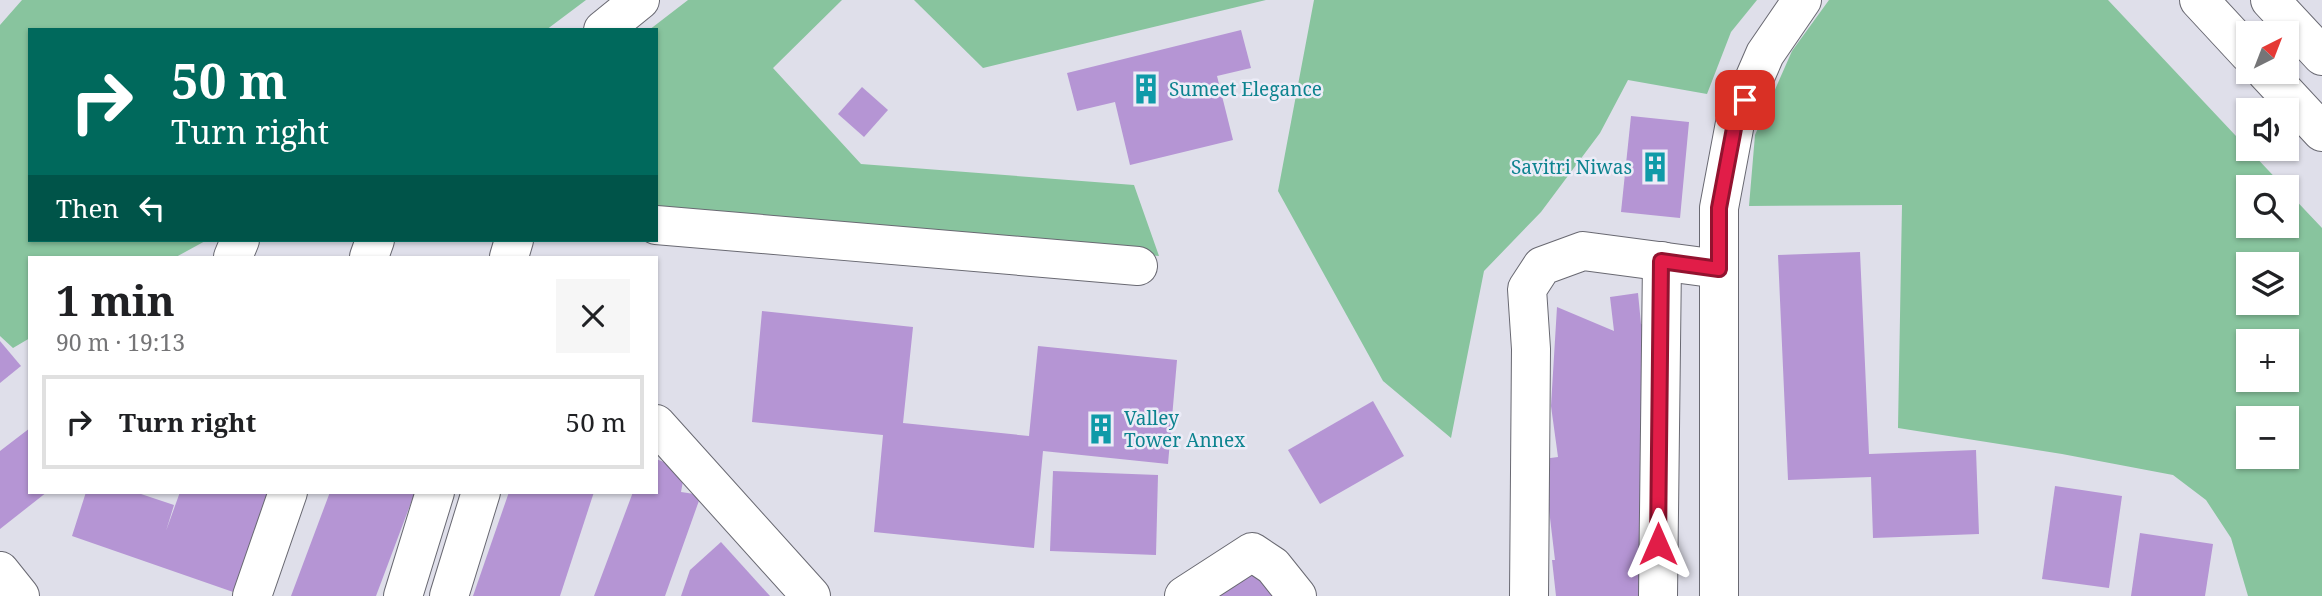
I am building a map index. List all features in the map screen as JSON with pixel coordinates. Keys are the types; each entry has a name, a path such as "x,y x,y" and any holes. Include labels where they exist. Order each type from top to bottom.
{"street":[{"path":"605,28 640,0"},
{"path":"1719,596 1719,208 1735,123 1765,54 1802,0"},
{"path":"2199,0 2236,40"},
{"path":"2270,0 2322,56"},
{"path":"2277,84 2322,132"},
{"path":"658,225 1138,266"},
{"path":"1529,596 1531,349 1527,289 1542,266 1583,251 1719,269"},
{"path":"1658,596 1661,261"},
{"path":"658,426 811,596"},
{"path":"252,596 287,494"},
{"path":"403,596 434,494"},
{"path":"449,596 480,494"},
{"path":"1184,596 1252,552 1273,566 1297,596"},
{"path":"0,571 20,596"}],"green space":[{"path":"22,0 586,0 549,28 28,28 28,242 203,242 178,256 28,256 28,339 13,348 0,336 0,25"},
{"path":"688,0 842,0 773,68 861,164 1134,185 1159,256 658,212 658,28 652,28"},
{"path":"914,0 1266,0 983,68"},
{"path":"1314,0 1757,0 1731,32 1707,94 1628,80 1600,133 1541,212 1484,271 1451,438 1383,381 1278,191"},
{"path":"1829,0 2108,0 2236,136 2236,161 2260,161 2273,175 2236,175 2236,238 2299,238 2299,204 2322,228 2322,596 2248,596 2231,538 2206,500 2173,475 1898,428 1902,205 1749,206 1755,135 1792,51"}],"building":[{"name":"Sumeet Elegance","path":"1241,30 1251,68 1217,76 1233,140 1130,165 1115,102 1077,111 1067,73"},
{"path":"862,87 888,110 864,137 838,114"},
{"name":"Savitri Niwas","path":"1631,116 1689,122 1680,218 1621,212"},
{"path":"1860,252 1869,454 1976,450 1979,534 1873,538 1871,477 1788,480 1778,255"},
{"path":"1638,293 1641,324 1656,328 1653,596 1556,596 1552,560 1555,560 1543,459 1558,457 1551,406 1557,307 1614,331 1610,297"},
{"name":"Valley Tower Annex","path":"762,311 913,327 903,423 1029,436 1038,346 1177,360 1168,464 1043,451 1034,548 874,532 883,435 752,422"},
{"path":"0,341 21,366 0,383"},
{"path":"1373,401 1404,456 1320,504 1288,450"},
{"path":"28,430 28,494 44,494 0,529 0,451"},
{"path":"658,460 685,470 681,492 701,495 665,596 594,596 632,494 658,494"},
{"path":"1053,471 1158,475 1156,555 1050,551"},
{"path":"2055,486 2122,496 2109,588 2042,579"},
{"path":"85,494 141,494 174,505 166,531 179,494 271,494 236,593 72,536"},
{"path":"329,494 414,494 376,596 291,596"},
{"path":"508,494 593,494 560,596 473,596"},
{"path":"2140,533 2213,544 2205,596 2131,596"},
{"path":"721,542 770,596 681,596 690,570"},
{"path":"1260,568 1278,596 1217,596"}],"place":[{"name":"Sumeet Elegance","path":"1146,89"},
{"name":"Savitri Niwas","path":"1655,167"},
{"name":"Valley Tower Annex","path":"1101,429"}],"route":[{"path":"1658,544 1661,261 1719,269 1719,208 1735,123 1745,100"}]}
